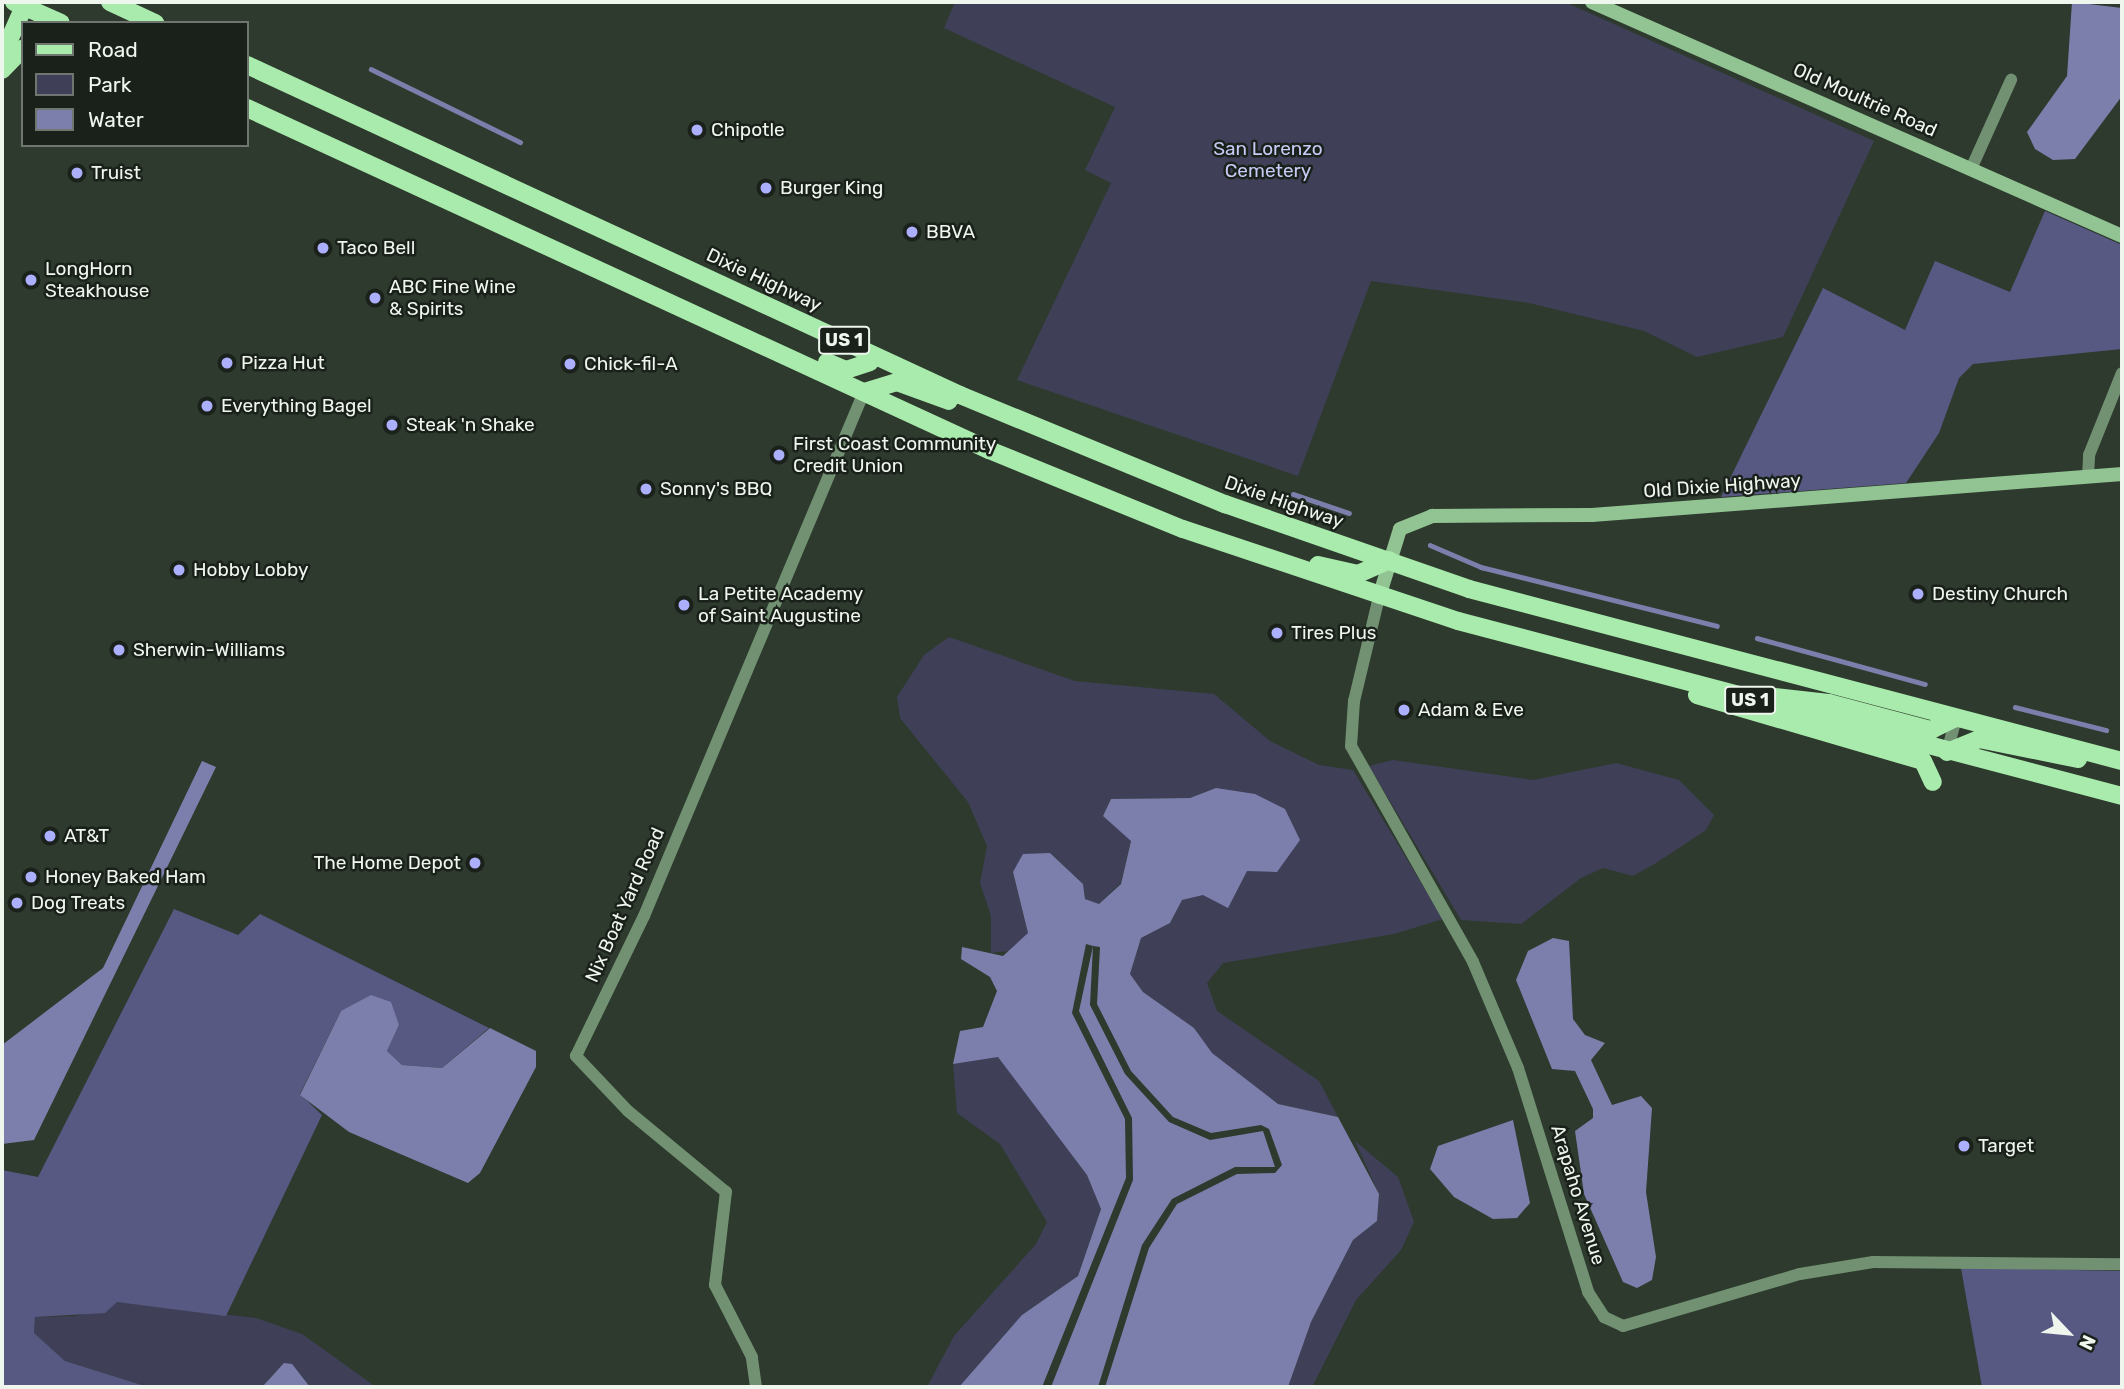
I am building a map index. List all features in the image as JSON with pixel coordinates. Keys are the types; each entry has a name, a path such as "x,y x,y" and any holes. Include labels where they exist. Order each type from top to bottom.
{"main road":[{"path":"110,2 151,21"},
{"path":"2,55 21,3 57,21"},
{"path":"2,69 21,50"},
{"name":"Dixie Highway","path":"248,65 1088,450 1389,559"},
{"name":"US 1","path":"248,108 951,432 1137,512 1379,597 1670,679 2122,796"},
{"path":"598,271 624,269 846,370 870,362"},
{"path":"844,340 870,362"},
{"path":"864,392 870,362"},
{"path":"864,392 887,382 907,384 1041,440 1088,450"},
{"path":"951,432 982,435 1192,521 1325,568 1358,574 1389,559"},
{"name":"US 1","path":"1389,559 1516,602 2122,761"},
{"path":"1670,679 1704,699 1923,761 1933,782"},
{"path":"1737,696 1810,699 1931,730 1956,718"},
{"path":"1947,752 1990,740 2122,769"},
{"path":"2059,779 2122,786"}],"street":[{"name":"Old Moultrie Road","path":"1592,2 2119,235"},
{"path":"1971,169 2011,79"},
{"path":"2119,235 2122,218"},
{"path":"2088,477 2089,456 2122,373"},
{"name":"Nix Boat Yard Road","path":"755,1387 752,1357 715,1284 726,1192 628,1111 576,1056 644,916 864,392"},
{"name":"Old Dixie Highway","path":"1379,597 1399,529 1432,516 1592,515 2122,474"},
{"name":"Arapaho Avenue","path":"1379,597 1354,701 1351,746 1473,962 1518,1068 1591,1302 1604,1318 1623,1326 1800,1274 1873,1262 2122,1264"},
{"path":"1947,752 1956,718"}],"green space":[{"name":"San Lorenzo Cemetery","path":"955,2 1565,2 1874,141 1783,337 1697,357 1644,331 1529,303 1371,281 1298,476 1017,380 1111,183 1085,170 1115,107 944,28"},
{"path":"949,637 1075,681 1214,694 1270,741 1319,765 1353,770 1443,919 1394,934 1223,963 1207,983 1217,1011 1319,1081 1338,1117 1278,1104 1211,1053 1194,1028 1143,992 1130,974 1141,938 1170,923 1182,900 1235,885 1247,871 1216,788 1190,798 1111,799 1103,816 1131,840 1121,883 1099,904 1085,899 1083,884 1050,853 1013,872 1028,933 1016,950 991,953 991,916 980,883 987,846 968,802 900,718 897,697 924,655"},
{"path":"1393,760 1533,780 1616,763 1679,780 1714,815 1706,830 1633,876 1603,868 1581,878 1521,924 1461,920 1369,766"},
{"path":"981,1055 998,1057 1017,1077 1087,1175 1101,1209 1078,1276 1022,1315 959,1387 927,1387 954,1336 1036,1244 1047,1222 1000,1144 957,1113 953,1064"},
{"path":"1355,1141 1398,1177 1414,1222 1401,1250 1356,1300 1312,1387 1288,1387 1311,1322 1353,1240 1377,1221 1379,1194"},
{"path":"117,1302 256,1318 302,1334 376,1387 310,1387 298,1372 276,1371 262,1387 148,1387 65,1361 34,1333 35,1317 76,1316"}],"shaded area":[{"path":"2045,211 2122,245 2122,349 1973,364 1959,378 1939,433 1906,483 1721,497 1823,288 1905,330 1935,261 2010,292"},
{"path":"174,909 238,935 260,914 489,1028 442,1068 402,1065 387,1051 399,1025 341,1011 300,1094 322,1115 226,1316 117,1302 105,1313 35,1317 34,1333 65,1361 148,1387 2,1387 2,1170 38,1177"},
{"path":"1961,1268 2122,1271 2122,1387 1982,1387"}],"water":[{"path":"2072,2 2122,8 2122,96 2075,159 2053,160 2035,149 2027,132 2067,76"},
{"path":"202,761 216,767 34,1140 2,1144 2,1045 103,968"},
{"path":"1216,788 1255,794 1285,809 1300,840 1277,872 1247,871 1228,908 1203,895 1182,900 1170,923 1141,938 1130,974 1143,992 1194,1028 1212,1053 1278,1104 1338,1117 1379,1194 1377,1221 1353,1240 1311,1322 1288,1387 1105,1387 1149,1248 1177,1204 1237,1174 1275,1173 1282,1165 1269,1129 1261,1125 1211,1133 1173,1117 1131,1071 1097,1004 1100,947 1086,944 1072,1013 1125,1119 1126,1178 1042,1387 959,1387 1022,1315 1078,1276 1101,1209 1087,1175 998,1057 953,1064 960,1031 983,1027 997,991 990,977 961,959 962,947 1003,956 1028,933 1013,872 1023,854 1050,853 1083,884 1085,899 1099,904 1121,884 1131,841 1103,816 1111,799 1190,798"},
{"path":"1553,938 1569,941 1573,1019 1585,1035 1605,1043 1591,1060 1612,1105 1641,1096 1652,1108 1646,1192 1656,1257 1652,1280 1637,1288 1623,1282 1584,1194 1575,1131 1593,1118 1593,1109 1575,1071 1552,1069 1516,980 1528,951"},
{"path":"1093,946 1090,1005 1125,1074 1169,1122 1210,1140 1263,1131 1275,1167 1235,1167 1172,1199 1142,1245 1098,1387 1051,1387 1133,1180 1132,1118 1079,1011"},
{"path":"371,995 391,1002 399,1025 387,1051 402,1065 442,1068 490,1028 536,1051 536,1067 480,1173 468,1183 349,1132 300,1095 341,1011"},
{"path":"1513,1120 1530,1203 1517,1218 1493,1219 1454,1197 1430,1169 1438,1146"},
{"path":"284,1363 292,1364 310,1387 262,1387"}],"waterway":[{"path":"371,69 520,142"},
{"path":"1293,494 1349,513"},
{"path":"1430,545 1481,567 1717,626"},
{"path":"1757,638 1925,684"},
{"path":"2015,707 2106,730"}],"place":[{"name":"Chipotle","path":"697,130"},
{"name":"Truist","path":"77,173"},
{"name":"Burger King","path":"766,188"},
{"name":"BBVA","path":"912,232"},
{"name":"Taco Bell","path":"323,248"},
{"name":"LongHorn Steakhouse","path":"31,280"},
{"name":"ABC Fine Wine & Spirits","path":"375,298"},
{"name":"Pizza Hut","path":"227,363"},
{"name":"Chick-fil-A","path":"570,364"},
{"name":"Everything Bagel","path":"207,406"},
{"name":"Steak 'n Shake","path":"392,425"},
{"name":"First Coast Community Credit Union","path":"779,455"},
{"name":"Sonny's BBQ","path":"646,489"},
{"name":"Hobby Lobby","path":"179,570"},
{"name":"Destiny Church","path":"1918,594"},
{"name":"La Petite Academy of Saint Augustine","path":"684,605"},
{"name":"Tires Plus","path":"1277,633"},
{"name":"Sherwin-Williams","path":"119,650"},
{"name":"Adam & Eve","path":"1404,710"},
{"name":"AT&T","path":"50,836"},
{"name":"The Home Depot","path":"475,863"},
{"name":"Honey Baked Ham","path":"31,877"},
{"name":"Dog Treats","path":"17,903"},
{"name":"Target","path":"1964,1146"}]}
